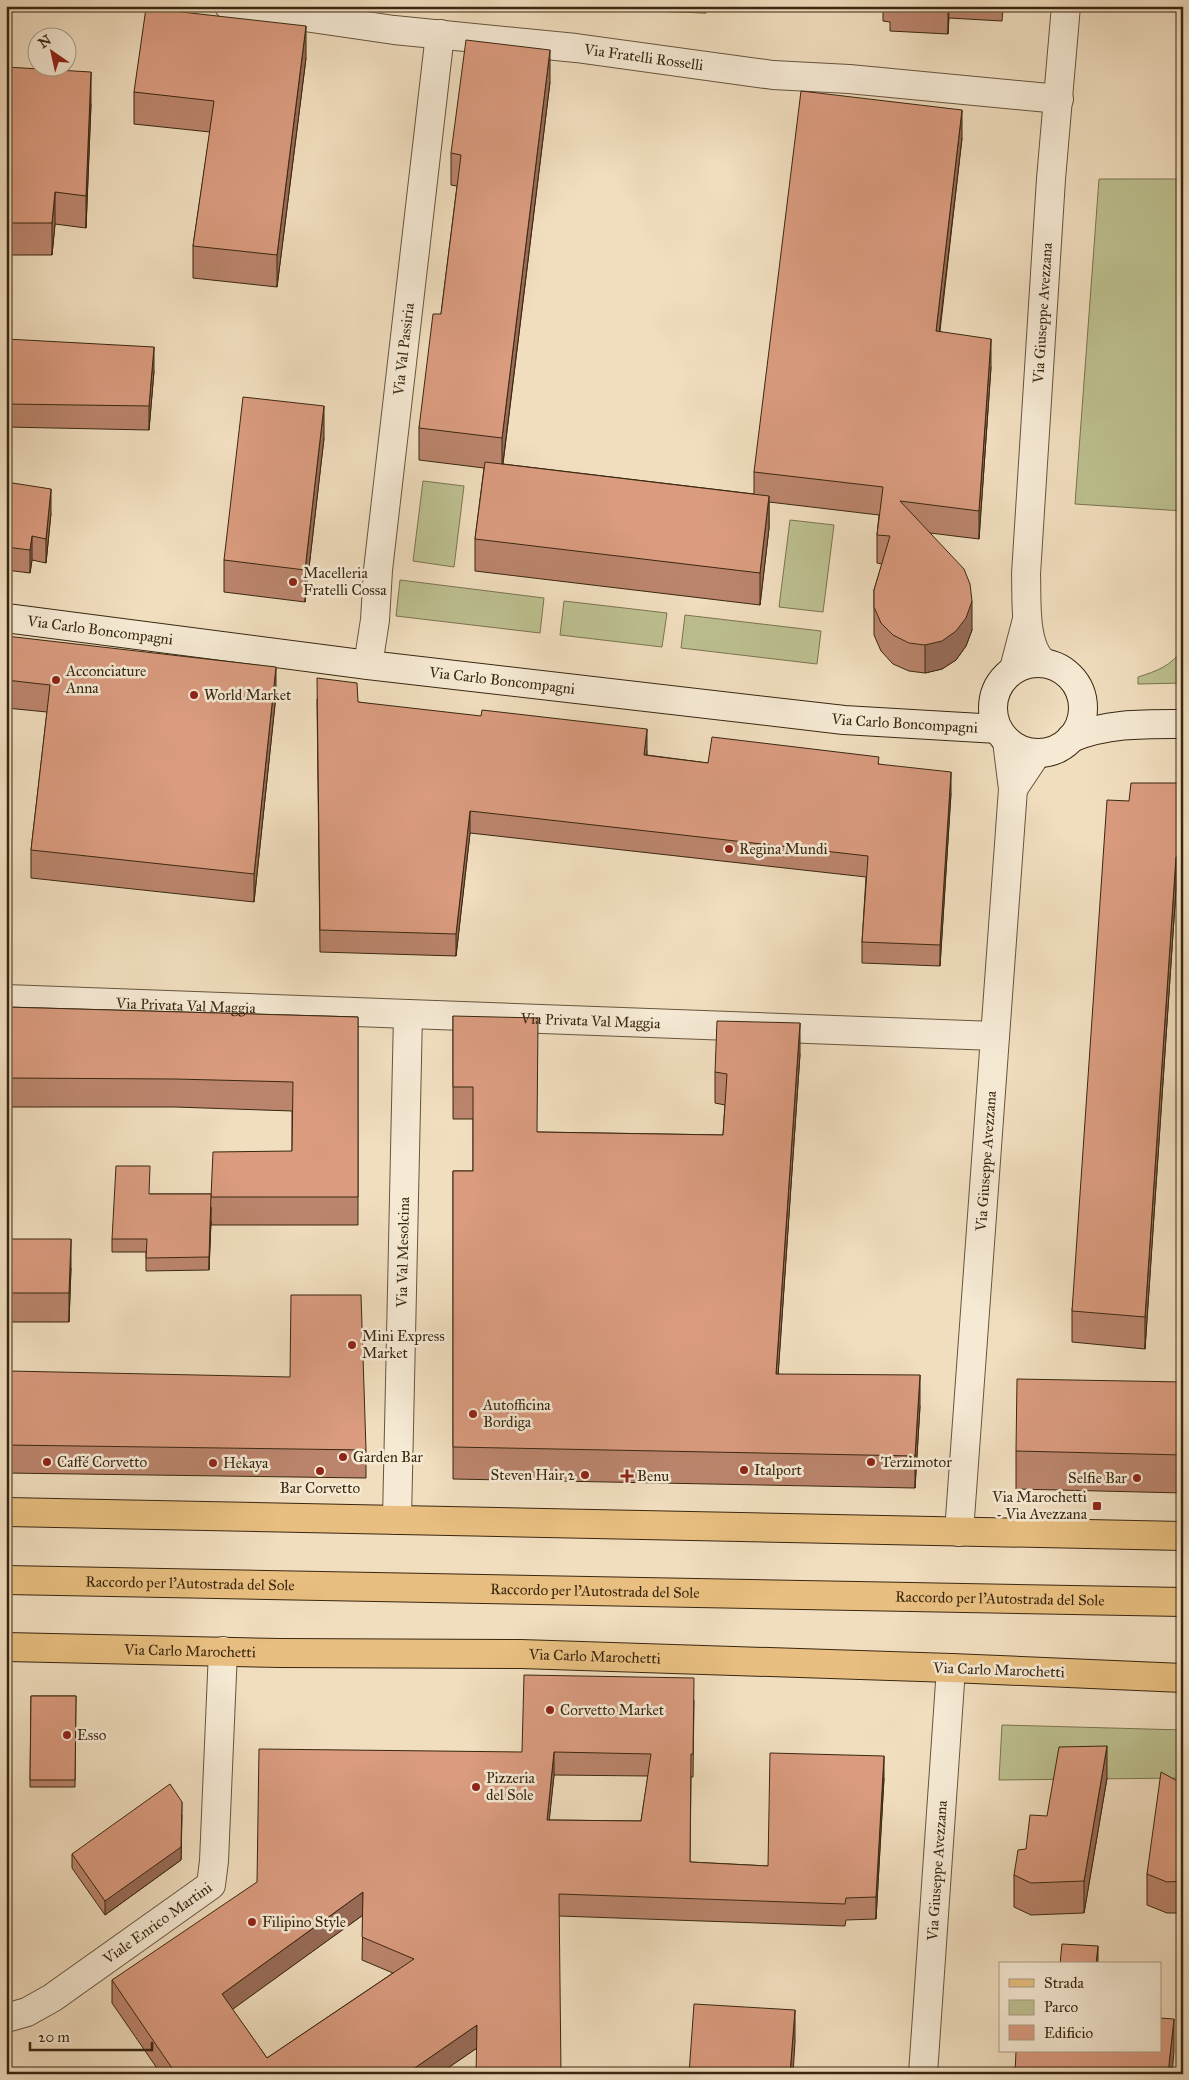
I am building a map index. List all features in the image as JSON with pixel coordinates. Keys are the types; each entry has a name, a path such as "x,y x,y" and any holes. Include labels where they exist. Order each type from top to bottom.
{"main road":[{"path":"6,1512 1183,1536"},
{"name":"Raccordo per l'Autostrada del Sole","path":"6,1580 1183,1602"},
{"name":"Via Carlo Marochetti","path":"6,1647 521,1654 951,1668 1183,1678"}],"street":[{"name":"Via Fratelli Rosselli","path":"229,6 394,30 576,48 773,75 849,79 1059,99"},
{"name":"Via Giuseppe Avezzana","path":"1044,663 1038,658 1034,649 1027,619 1028,521 1051,179 1066,6"},
{"name":"Via Val Passiria","path":"368,665 375,620 378,570 440,34"},
{"name":"Via Carlo Boncompagni","path":"6,618 368,665 844,720 1003,735"},
{"name":"Via Giuseppe Avezzana","path":"959,1532 1013,788 1003,735 994,718 993,704 996,690 1005,677 1014,669 1027,619"},
{"path":"1014,669 1025,664 1044,663 1053,665 1067,673 1079,689 1083,708 1081,722 1071,738"},
{"path":"1003,735 1016,747 1038,753 1053,750 1071,738 1086,732 1121,725 1183,724"},
{"path":"1013,788 1038,753"},
{"name":"Via Privata Val Maggia","path":"6,999 995,1036"},
{"name":"Via Val Mesolcina","path":"397,1520 408,1014"},
{"name":"Viale Enrico Martini","path":"6,2018 27,2012 52,1998 211,1885 214,1861 223,1651"},
{"name":"Via Giuseppe Avezzana","path":"923,2074 951,1668"}],"green space":[{"path":"1099,179 1183,179 1183,511 1075,504"},
{"path":"423,481 464,486 454,567 413,561"},
{"path":"790,520 834,525 823,612 779,607"},
{"path":"400,580 544,598 540,633 396,616"},
{"path":"564,601 667,613 662,647 560,635"},
{"path":"685,615 821,631 817,664 681,648"},
{"path":"1183,649 1183,683 1138,684 1138,677 1163,667 1174,660"},
{"path":"1002,1725 1183,1730 1183,1778 999,1780"}],"building":[{"path":"146,8 306,26 277,255 193,246 214,101 134,92"},
{"path":"466,40 550,50 502,438 419,428 433,314 441,314 461,155 451,153"},
{"path":"6,67 28,68 28,78 78,78 78,71 91,72 86,196 55,192 52,223 6,223"},
{"path":"801,91 962,110 936,331 991,339 979,511 900,501 964,569 970,584 972,601 966,618 956,631 942,641 925,645 909,643 893,635 881,623 874,607 874,590 890,536 877,535 883,487 754,472"},
{"path":"6,339 154,347 149,406 6,404"},
{"path":"243,397 324,406 305,570 224,560"},
{"path":"485,462 769,496 760,573 475,539"},
{"path":"6,482 51,489 46,539 32,536 30,550 6,547"},
{"path":"6,636 276,667 254,874 31,850 50,685 6,680"},
{"name":"Regina Mundi","path":"317,678 357,683 358,702 481,716 482,710 647,729 644,755 708,763 712,737 879,757 878,764 951,772 940,945 862,942 868,856 470,811 456,934 320,930"},
{"path":"1131,783 1183,783 1183,857 1176,857 1145,1317 1072,1311 1107,800 1129,801"},
{"path":"6,1007 358,1017 358,1197 211,1197 213,1152 292,1151 293,1082 6,1078"},
{"path":"453,1016 538,1018 537,1132 723,1135 727,1074 715,1072 717,1021 800,1023 776,1374 920,1375 915,1456 453,1447 453,1171 473,1171 473,1087 453,1087"},
{"path":"116,1166 150,1166 149,1194 211,1194 209,1257 146,1258 147,1239 112,1239"},
{"path":"6,1239 71,1239 69,1293 6,1293"},
{"path":"291,1295 361,1295 366,1450 6,1445 6,1367 9,1371 290,1377"},
{"path":"1017,1379 1183,1382 1183,1455 1016,1451"},
{"path":"524,1675 694,1678 690,1862 768,1866 770,1753 884,1756 876,1897 846,1898 845,1904 559,1894 561,2074 476,2074 477,2025 406,2074 176,2074 112,1980 257,1882 259,1749 522,1752","holes":["554,1752 651,1754 641,1821 547,1820","363,1892 362,1937 414,1959 267,2058 222,1994"]},
{"path":"31,1696 76,1696 75,1780 30,1780"},
{"path":"1107,1746 1084,1881 1031,1883 1014,1875 1018,1850 1026,1849 1030,1815 1047,1816 1059,1747"},
{"path":"1161,1772 1183,1784 1183,1881 1167,1882 1147,1874"},
{"path":"170,1784 182,1802 181,1847 105,1901 72,1854"},
{"path":"1062,1944 1098,1946 1096,1962 1060,1962"},
{"path":"694,2004 795,2010 790,2074 689,2074"},
{"path":"1162,2018 1174,2019 1168,2074 1015,2074 1016,2052 1162,2052"}],"place":[{"name":"Macelleria Fratelli Cossa","path":"293,582"},
{"name":"Acconciature Anna","path":"56,680"},
{"name":"World Market","path":"194,695"},
{"name":"Regina Mundi","path":"729,849"},
{"name":"Mini Express Market","path":"352,1345"},
{"name":"Autofficina Bordiga","path":"473,1414"},
{"name":"Garden Bar","path":"343,1457"},
{"name":"Caffé Corvetto","path":"47,1462"},
{"name":"Terzimotor","path":"871,1462"},
{"name":"Hekaya","path":"213,1463"},
{"name":"Italport","path":"744,1470"},
{"name":"Bar Corvetto","path":"320,1471"},
{"name":"Steven Hair 2","path":"585,1475"},
{"name":"Benu","path":"627,1476"},
{"name":"Selfie Bar","path":"1137,1478"},
{"name":"Via Marochetti - Via Avezzana","path":"1097,1506"},
{"name":"Corvetto Market","path":"550,1710"},
{"name":"Esso","path":"67,1735"},
{"name":"Pizzeria del Sole","path":"476,1787"},
{"name":"Filipino Style","path":"252,1922"}]}
